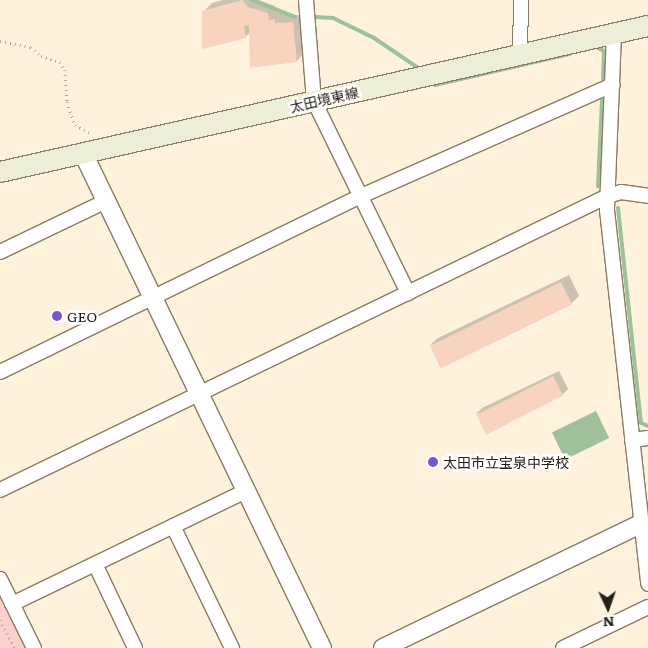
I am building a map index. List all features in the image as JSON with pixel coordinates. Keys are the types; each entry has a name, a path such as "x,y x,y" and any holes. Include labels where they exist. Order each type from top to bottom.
{"main road":[{"name":"太田境東線","path":"0,172 648,26"}],"street":[{"path":"306,0 314,101 408,293"},
{"path":"520,55 521,0"},
{"path":"614,34 614,85 608,196 613,281 648,584"},
{"path":"0,372 361,196 614,85"},
{"path":"83,153 322,648"},
{"path":"0,490 608,196 621,192 648,196"},
{"path":"0,252 106,201"},
{"path":"632,440 648,438"},
{"path":"12,604 246,491"},
{"path":"383,648 641,524"},
{"path":"173,526 232,648"},
{"path":"95,564 135,648"},
{"path":"0,579 34,648"},
{"path":"564,648 648,607"}],"path":[{"path":"0,41 31,47 41,56 60,62 65,70 67,102 75,125 94,135"},
{"path":"0,620 15,648"}],"shaded area":[{"path":"596,411 609,438 565,459 552,432"},
{"path":"0,594 26,648 0,648"}],"building":[{"path":"242,0 248,7 268,13 269,20 275,19 275,23 293,22 297,62 250,68 249,25 244,26 246,38 202,49 202,11"},
{"path":"561,282 572,304 441,368 430,346"},
{"path":"553,376 563,396 486,435 476,415"}],"waterway":[{"path":"252,0 295,17"},
{"path":"316,17 333,18 374,38 417,67"},
{"path":"596,47 604,51 603,79"},
{"path":"435,85 569,54"},
{"path":"598,186 602,101"},
{"path":"618,208 641,423 648,426"}],"place":[{"name":"GEO","path":"57,316"},
{"name":"太田市立宝泉中学校","path":"433,462"}]}
